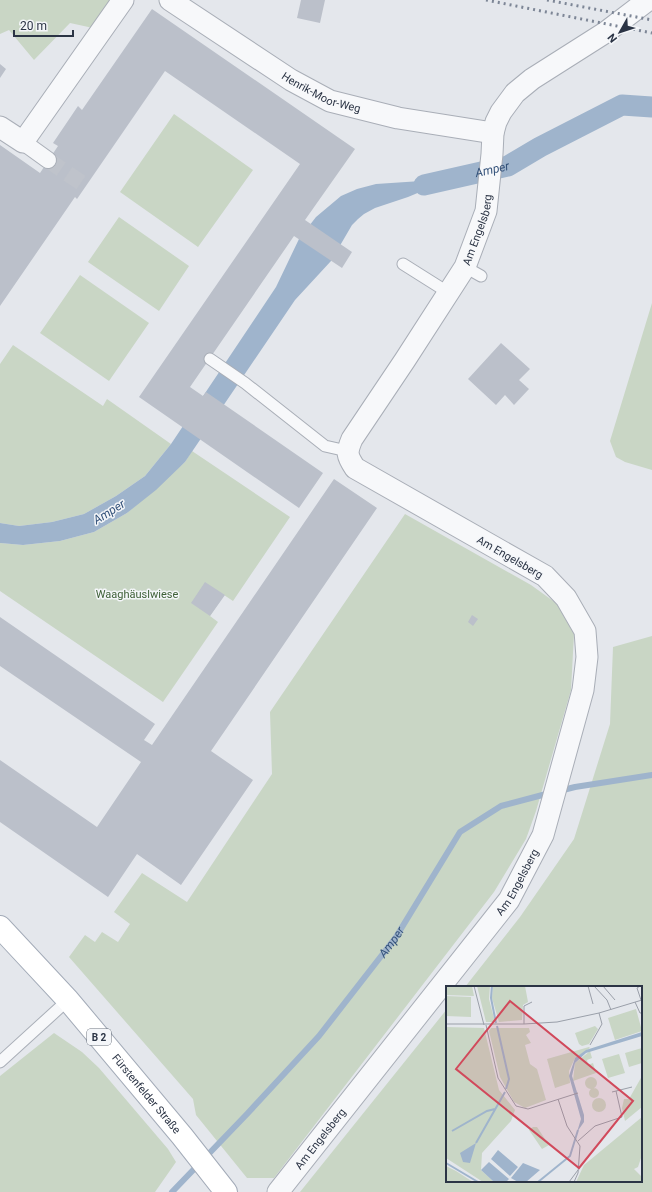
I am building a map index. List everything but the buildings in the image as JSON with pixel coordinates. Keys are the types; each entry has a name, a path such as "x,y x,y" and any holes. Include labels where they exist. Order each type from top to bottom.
{"main road":[{"name":"Fürstenfelder Straße","path":"0,928 68,1000 182,1136 225,1190"}],"street":[{"path":"23,142 123,0"},
{"name":"Henrik-Moor-Weg","path":"170,0 291,80 330,101 398,118 493,133"},
{"name":"Am Engelsberg","path":"278,1192 509,900 544,835 583,690 587,657 585,631 566,598 545,576 355,468 350,460 347,450 352,439 449,293 473,271 486,211 493,133 501,112 515,93 532,79 606,32 648,0"},
{"path":"0,127 48,160"}],"lane":[{"path":"403,264 449,293"},
{"path":"210,359 245,382 326,446 347,450"},
{"path":"0,1062 68,1000"}],"green space":[{"path":"0,0 115,0 93,28 70,23 34,60 9,30 0,34"},
{"path":"174,114 253,170 198,247 120,192"},
{"path":"119,217 189,266 159,311 88,262"},
{"path":"80,275 149,323 109,381 40,333"},
{"path":"652,303 652,470 625,462 616,457 610,441"},
{"path":"13,345 103,406 107,399 171,444 145,476 116,496 84,514 52,522 19,526 0,523 0,364"},
{"name":"Waaghäuslwiese","path":"192,451 290,517 233,601 224,595 210,616 218,622 163,702 0,591 0,543 23,545 60,541 94,532 127,513 185,462"},
{"path":"405,514 531,585 556,603 574,634 571,690 536,811 526,839 494,892 274,1178 247,1178 196,1115 193,1099 69,957 85,935 95,942 102,932 118,942 130,924 114,912 142,873 187,902 272,774 270,712"},
{"path":"652,636 652,1192 300,1192 446,1010 446,1182 642,1182 642,986 466,986 520,917 574,839 610,724 613,647"},
{"path":"54,1033 82,1052 99,1068 168,1149 176,1162 155,1192 0,1192 0,1076"}],"water":[{"path":"451,179 408,197 375,208 364,214 352,225 331,261 295,300 185,462 156,490 127,513 94,532 60,541 23,545 0,543 0,523 19,526 52,522 84,514 116,496 145,476 171,444 276,287 299,239 316,217 341,196 357,189 376,184"}],"waterway":[{"name":"Amper","path":"424,185 508,166 540,147 622,105 652,107"},
{"name":"Amper","path":"559,791 575,787 652,775"},
{"name":"Amper","path":"172,1192 319,1036 396,937 460,832 501,806 550,793"}],"tunnel":[{"path":"48,160 86,186"}],"railway":[{"path":"486,0 652,33"},
{"path":"547,0 652,20"}]}
